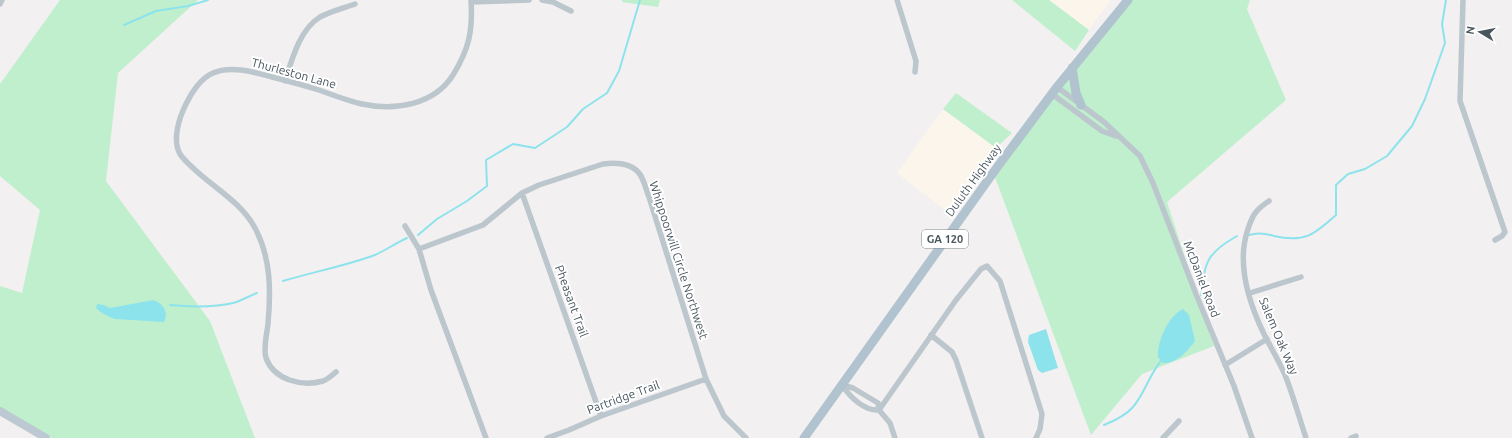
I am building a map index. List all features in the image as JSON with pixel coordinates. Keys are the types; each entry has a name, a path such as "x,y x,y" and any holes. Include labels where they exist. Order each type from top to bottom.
{"main road":[{"name":"Duluth Highway","path":"804,438 922,270 1072,68 1128,0"},
{"path":"1072,68 1076,93 1081,106"}],"street":[{"path":"0,4 2,0"},
{"path":"471,1 529,0"},
{"path":"542,0 553,2 571,11"},
{"path":"897,0 916,61 914,72"},
{"path":"1463,0 1460,101 1505,232 1502,236 1495,240"},
{"name":"Thurleston Lane","path":"336,372 325,380 301,382 281,377 272,369 265,356 271,293 268,265 261,241 254,227 240,207 196,171 180,155 176,139 180,117 186,102 205,77 213,72 228,70 254,72 363,104 401,107 428,99 447,84 464,57 470,40 472,21 471,1"},
{"path":"285,80 293,56 306,30 319,17 355,4"},
{"name":"McDaniel Road","path":"1055,91 1081,106 1104,122 1118,137 1140,156 1153,183 1234,386 1252,438"},
{"name":"McDaniel Road","path":"1055,91 1102,131 1118,137"},
{"name":"Whippoorwill Circle Northwest","path":"419,249 483,225 522,193 554,179 603,164 614,162 624,164 639,173 649,197 706,379 724,416 746,438"},
{"name":"Pheasant Trail","path":"522,193 601,416"},
{"name":"Salem Oak Way","path":"1269,201 1257,209 1244,242 1242,263 1256,315 1285,375 1306,438"},
{"path":"405,226 419,249 431,290 486,438"},
{"path":"879,410 956,300 981,269 987,266 1000,281 1042,414 1040,429 1036,438"},
{"path":"1250,294 1301,277"},
{"path":"931,335 952,352 956,360 982,438"},
{"path":"1225,365 1267,339"},
{"name":"Partridge Trail","path":"547,438 570,430 601,416 706,379"},
{"path":"842,385 849,395 871,410 879,410"},
{"path":"842,385 853,388 878,403 879,410 890,423 895,438"},
{"path":"0,411 46,438"},
{"path":"1162,438 1179,421"}],"shaded area":[{"path":"1049,0 1111,0 1089,30"},
{"path":"943,109 996,148 948,212 897,173"}],"green space":[{"path":"60,0 198,0 118,73 106,181 210,321 255,438 52,438 16,417 0,411 0,286 22,293 40,210 0,176 0,84"},
{"path":"622,0 660,0 658,7 622,2"},
{"path":"1012,0 1049,0 1089,30 1075,51"},
{"path":"1128,0 1250,0 1247,9 1286,100 1167,202 1214,346 1142,374 1091,435 993,172"},
{"path":"956,93 1012,133 996,148 943,109"}],"water":[{"path":"153,300 160,303 164,308 166,315 164,322 115,319 96,308 97,304 110,308"},
{"path":"1183,309 1189,315 1195,341 1185,353 1177,359 1168,363 1163,363 1158,357 1158,351 1164,330 1173,317"},
{"path":"1046,329 1058,368 1042,373 1038,370 1028,342 1029,335"}],"waterway":[{"path":"124,25 156,11 188,6 208,0"},
{"path":"418,235 437,219 467,201 487,186 486,160 513,144 535,148 567,127 583,109 607,93 619,71 640,0"},
{"path":"1249,235 1262,233 1284,238 1301,238 1315,232 1336,215 1336,185 1348,174 1365,169 1387,156 1412,126 1425,99 1445,43 1442,24 1446,0"},
{"path":"1201,295 1204,274 1209,259 1219,248 1237,236"},
{"path":"283,281 375,255 407,238"},
{"path":"170,305 194,307 225,305 257,293"},
{"path":"1104,425 1120,418 1133,407 1161,361"}]}
